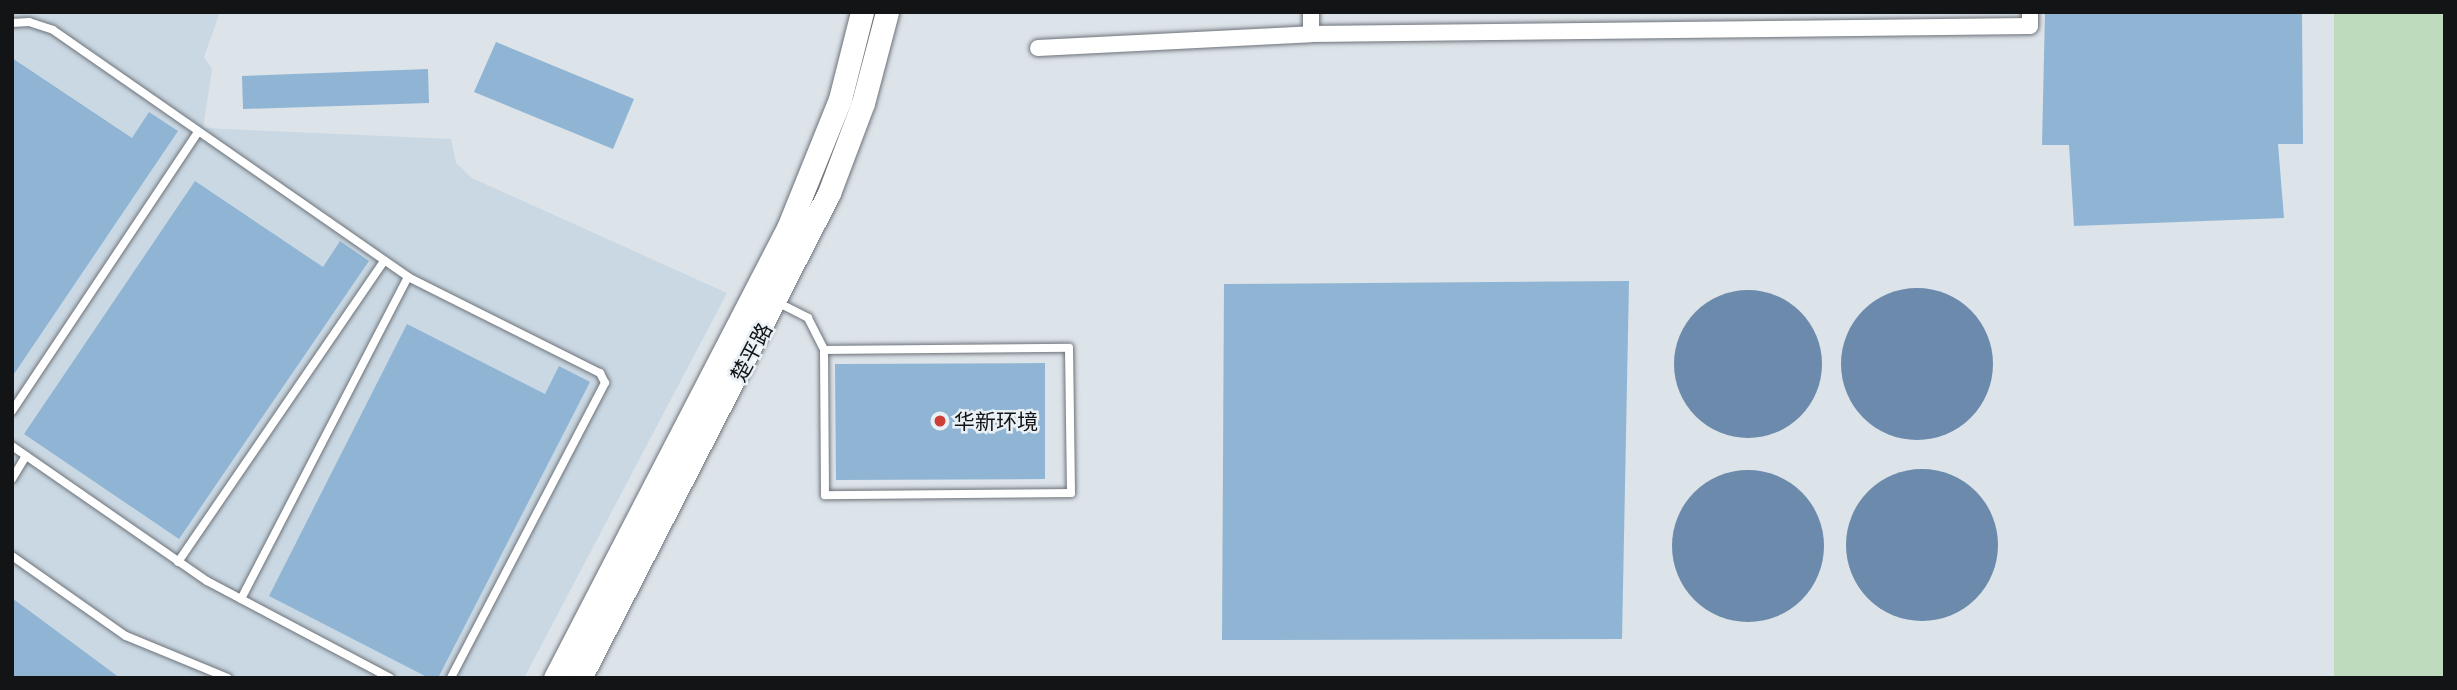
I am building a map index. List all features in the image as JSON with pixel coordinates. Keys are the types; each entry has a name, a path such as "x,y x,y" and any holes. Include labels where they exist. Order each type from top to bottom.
{"main road":[{"name":"楚平路","path":"555,678 788,228 840,99 862,12"},
{"name":"楚平路","path":"580,678 777,302 842,159 887,12"}],"street":[{"path":"1311,12 1311,34"},
{"path":"1038,48 1311,34 2030,26 2030,12"}],"lane":[{"path":"12,23 29,22 53,30 408,277 600,373 605,383 451,678"},
{"path":"12,411 198,132"},
{"path":"178,562 384,261"},
{"path":"241,599 408,277"},
{"path":"777,302 808,318 824,350 825,495 1071,493 1069,348 824,350"},
{"path":"12,446 178,562 241,599 390,678"},
{"path":"12,479 26,456"},
{"path":"12,555 126,636 228,678"}],"shaded area":[{"path":"12,12 220,12 204,57 212,69 203,128 451,139 456,163 472,178 727,293 524,678 12,678"}],"green space":[{"path":"2334,12 2445,12 2445,678 2334,678"}],"water":[{"path":"1917,288 1946,293 1971,310 1988,335 1993,364 1988,393 1971,418 1946,435 1917,440 1888,435 1863,418 1846,393 1841,364 1846,335 1863,310 1888,293"},
{"path":"1748,290 1776,296 1789,302 1800,312 1810,323 1816,336 1822,364 1816,392 1810,405 1800,416 1789,426 1776,432 1748,438 1720,432 1707,426 1696,416 1686,405 1680,392 1674,364 1680,336 1686,323 1696,312 1707,302 1720,296"},
{"path":"1922,469 1951,475 1975,492 1992,516 1998,545 1992,574 1975,598 1951,615 1922,621 1893,615 1869,598 1852,574 1846,545 1852,516 1869,492 1893,475"},
{"path":"1748,470 1777,476 1802,492 1818,517 1824,546 1818,575 1802,600 1777,616 1748,622 1719,616 1694,600 1678,575 1672,546 1678,517 1694,492 1719,476"}],"building":[{"path":"2045,12 2302,12 2303,144 2278,144 2284,218 2074,226 2069,145 2042,145"},
{"path":"496,42 634,99 613,149 474,92"},
{"path":"12,58 132,138 149,112 178,131 12,377"},
{"path":"428,69 429,103 243,109 242,76"},
{"path":"195,181 323,267 340,241 369,261 179,539 24,434"},
{"path":"1629,281 1622,639 1222,640 1224,284"},
{"path":"407,324 545,394 559,366 590,382 438,678 429,678 269,596"},
{"name":"华新环境","path":"1045,363 1045,479 836,480 835,364"},
{"path":"12,598 120,678 12,678"}],"place":[{"name":"华新环境","path":"940,421"}]}
